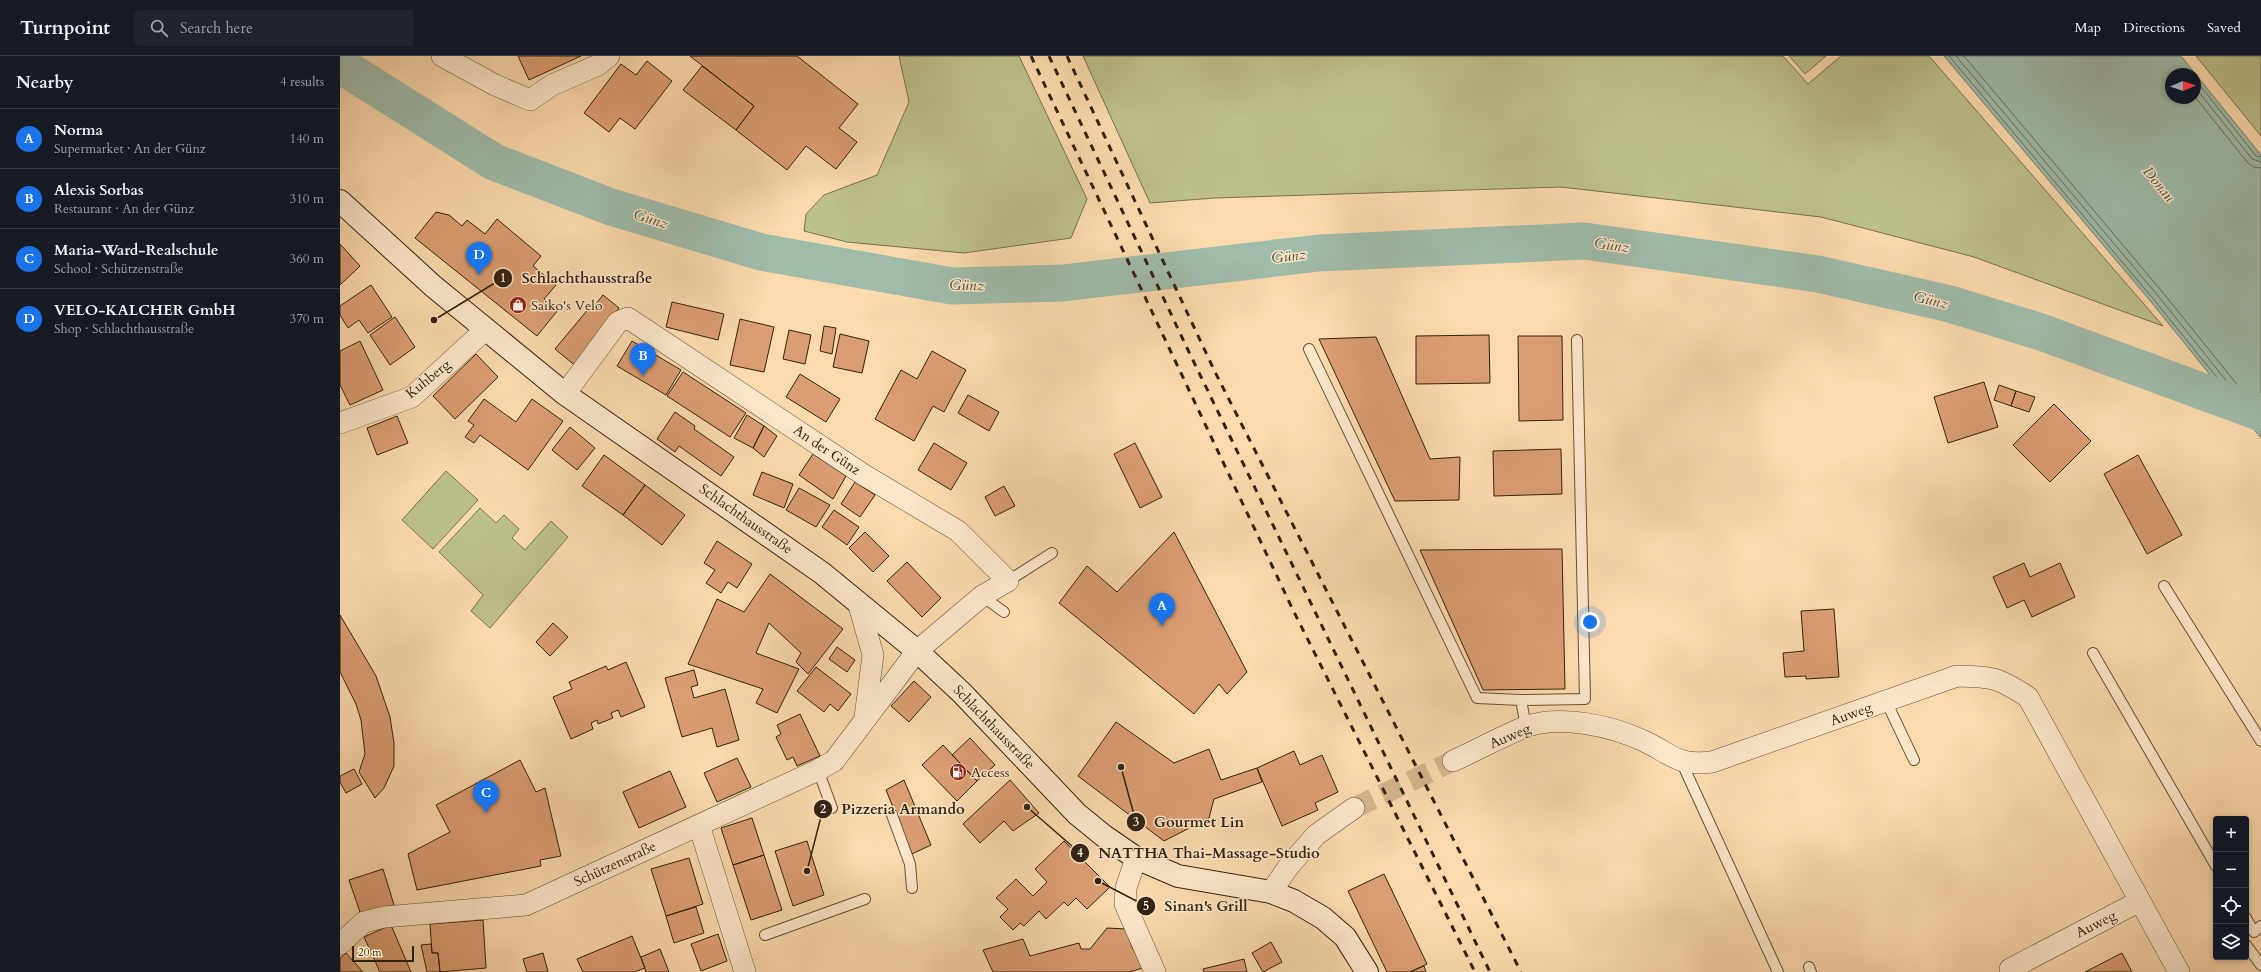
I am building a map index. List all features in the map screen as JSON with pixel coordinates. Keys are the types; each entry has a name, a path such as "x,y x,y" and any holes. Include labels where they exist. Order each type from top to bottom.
{"main road":[{"name":"Schlachthausstraße","path":"340,201 397,254 486,330 565,394 822,573 917,651 962,693 1077,814 1104,836 1136,858 1178,876 1271,892 1294,901 1323,918 1345,937 1367,972"}],"street":[{"path":"442,56 495,85 530,100 552,85 598,65 609,56"},
{"name":"An der Günz","path":"565,394 618,322 628,318 864,476 958,531 1008,581"},
{"name":"Kuhberg","path":"340,423 412,397 486,330"},
{"path":"917,651 982,596 1008,581"},
{"name":"Schützenstraße","path":"858,602 874,655 865,719"},
{"name":"Schützenstraße","path":"340,944 364,922 384,917 526,905 818,770 834,761 917,651"},
{"name":"Auweg","path":"1453,762 1526,727 1555,723 1592,724 1618,731 1646,742 1665,754 1682,761 1694,764 1712,762 1957,676 1988,677 2004,681 2028,697 2179,972"},
{"path":"1271,892 1289,866 1316,835 1354,808"},
{"path":"699,825 745,972"},
{"path":"1136,858 1126,888 1125,904 1155,972"},
{"name":"Auweg","path":"2007,970 2140,901"}],"lane":[{"path":"1309,349 1477,698 1585,700 1577,340"},
{"path":"1008,581 1052,553"},
{"path":"2164,586 2261,741"},
{"path":"982,596 1004,612"},
{"path":"2093,653 2213,861"},
{"path":"1521,700 1526,727"},
{"path":"1886,701 1914,760"},
{"path":"1682,761 1692,789 1778,972"},
{"path":"818,770 832,808"},
{"path":"892,815 910,864 912,888"},
{"path":"765,935 865,899"},
{"path":"2249,923 2254,932"},
{"path":"2249,949 2261,965"}],"green space":[{"path":"899,56 1019,56 1087,199 1071,238 964,253 847,242 804,231 806,214 824,195 877,175 909,102"},
{"path":"1083,56 1783,56 1808,84 1841,56 1929,56 2163,326 1974,257 1821,217 1561,187 1215,198 1150,203"},
{"path":"1789,56 1826,56 1805,74"},
{"path":"2196,56 2261,56 2261,136"},
{"path":"446,471 478,500 433,549 402,520"},
{"path":"480,508 496,523 504,515 519,529 512,538 525,550 551,521 568,537 490,628 471,611 483,595 439,552"}],"water":[{"name":"Donau","path":"1944,56 2181,56 2191,68 2165,68 2165,104 2201,104 2201,81 2261,155 2261,438 2152,303"}],"building":[{"path":"518,56 581,56 529,80"},
{"path":"690,56 797,56 858,104 839,128 857,142 836,169 806,146 787,170 736,130 754,106"},
{"path":"647,61 672,81 635,129 620,118 609,132 584,113 621,64 636,75"},
{"path":"702,66 754,106 736,130 683,90"},
{"path":"436,212 449,215 462,226 467,220 485,234 497,219 541,256 533,266 556,285 544,299 558,310 537,336 415,238"},
{"path":"340,244 360,266 340,285"},
{"path":"371,285 392,317 368,333 359,320 348,328 340,315 340,306"},
{"path":"603,295 619,308 577,367 555,349 590,307 592,309"},
{"path":"672,302 724,314 718,340 666,327"},
{"path":"395,317 415,347 390,365 370,335"},
{"path":"740,319 774,327 764,372 730,365"},
{"path":"824,326 836,328 832,354 820,351"},
{"path":"789,330 811,335 805,364 783,359"},
{"path":"840,334 869,341 862,373 833,367"},
{"path":"1489,335 1490,383 1416,384 1416,336"},
{"path":"1518,336 1562,336 1563,420 1519,421"},
{"path":"1376,337 1430,459 1460,457 1459,500 1395,501 1319,339"},
{"path":"360,341 383,390 350,405 340,385 340,351"},
{"path":"632,341 681,370 666,395 617,366"},
{"path":"932,351 966,370 944,412 933,406 914,441 875,419 901,370 917,379"},
{"path":"476,354 498,377 455,419 433,396"},
{"path":"683,372 746,413 730,437 667,396"},
{"path":"800,374 840,399 826,422 786,397"},
{"path":"1984,382 1998,427 1948,443 1934,397"},
{"path":"1999,385 2016,391 2011,406 1994,400"},
{"path":"2016,391 2035,397 2029,412 2011,406"},
{"path":"968,395 999,412 989,431 958,413"},
{"path":"484,399 516,422 532,399 563,421 528,470 480,435 474,443 465,437 474,425 468,421"},
{"path":"2054,404 2091,441 2050,482 2013,445"},
{"path":"675,412 695,426 694,429 734,457 721,476 679,446 675,452 657,439"},
{"path":"747,415 764,426 753,448 734,438"},
{"path":"397,416 408,443 377,455 367,428"},
{"path":"764,426 777,436 764,457 753,448"},
{"path":"570,427 595,448 577,470 552,450"},
{"path":"934,443 967,463 951,490 918,470"},
{"path":"1135,443 1162,497 1140,508 1114,454"},
{"path":"1561,449 1562,494 1494,496 1493,451"},
{"path":"813,454 846,476 833,499 799,475"},
{"path":"604,455 645,485 623,515 582,486"},
{"path":"2138,455 2182,535 2147,554 2104,474"},
{"path":"762,472 793,484 784,508 753,495"},
{"path":"855,482 875,495 860,517 841,504"},
{"path":"645,485 685,515 662,545 623,515"},
{"path":"1004,486 1015,506 995,516 985,497"},
{"path":"799,488 830,505 816,527 786,510"},
{"path":"834,510 859,527 847,545 822,527"},
{"path":"865,532 889,556 873,572 849,548"},
{"path":"1174,532 1247,672 1227,694 1219,684 1194,714 1059,603 1087,566 1117,592"},
{"path":"717,541 752,564 737,588 728,582 721,593 706,583 715,570 704,563"},
{"path":"1562,549 1565,689 1483,690 1420,550"},
{"path":"907,562 941,598 922,617 887,581"},
{"path":"2024,563 2030,577 2060,563 2075,597 2032,617 2024,600 2007,608 1993,577"},
{"path":"770,574 843,629 808,674 796,662 801,653 769,623 756,653 799,669 777,713 756,703 763,689 688,664 717,599 744,612"},
{"path":"1834,609 1839,677 1806,679 1806,676 1785,677 1783,653 1804,651 1801,611"},
{"path":"340,615 376,676 390,717 394,743 394,766 384,788 375,798 359,772 365,754 361,720 356,704 340,672"},
{"path":"553,623 568,637 550,656 536,642"},
{"path":"837,647 855,660 847,672 829,659"},
{"path":"626,662 645,707 621,717 618,710 611,713 613,718 598,724 597,720 591,723 593,729 571,739 553,697 572,689 569,682 606,666 608,670"},
{"path":"816,667 851,694 838,711 830,704 824,712 797,691"},
{"path":"694,670 698,685 691,687 694,698 725,689 739,740 717,747 712,728 682,737 665,678"},
{"path":"914,681 931,697 909,722 891,706"},
{"path":"800,714 820,756 797,766 793,757 787,760 776,737 781,734 777,725"},
{"path":"1116,722 1174,763 1209,749 1221,780 1257,768 1262,782 1214,799 1209,818 1164,841 1078,776"},
{"path":"970,738 995,765 977,781 952,755"},
{"path":"943,745 977,781 957,801 922,765"},
{"path":"1294,751 1300,765 1322,755 1338,792 1315,803 1318,810 1282,826 1257,768"},
{"path":"737,758 751,787 717,802 704,773"},
{"path":"520,760 536,792 545,788 561,856 540,860 541,866 417,890 408,854 450,832 436,805"},
{"path":"354,769 362,784 346,793 340,782 340,776"},
{"path":"670,771 686,807 639,828 623,792"},
{"path":"904,780 931,845 912,854 886,790"},
{"path":"1010,780 1039,813 1013,831 1004,821 980,843 963,824"},
{"path":"752,818 764,855 733,865 721,828"},
{"path":"807,841 824,895 793,906 775,851"},
{"path":"1064,841 1110,887 1087,909 1076,898 1068,906 1064,902 1046,919 1039,911 1024,926 1020,923 1013,930 1000,917 1008,909 996,898 1016,879 1033,896 1047,882 1035,869"},
{"path":"764,855 782,910 751,920 733,865"},
{"path":"689,858 703,904 666,916 651,869"},
{"path":"383,869 394,905 361,915 349,880"},
{"path":"1384,874 1427,964 1410,972 1387,972 1348,891"},
{"path":"696,907 704,933 674,943 666,916"},
{"path":"483,920 486,968 440,972 438,953 432,953 430,924"},
{"path":"391,925 411,972 380,972 364,937"},
{"path":"1107,928 1126,929 1132,947 1143,968 1129,972 993,972 983,950 1023,939 1030,956 1079,943 1081,949 1090,949"},
{"path":"718,934 727,961 701,971 691,944"},
{"path":"632,936 645,968 634,972 583,972 577,959"},
{"path":"1271,942 1282,962 1263,972 1252,953"},
{"path":"431,944 432,953 438,953 440,972 427,972 421,945"},
{"path":"660,949 669,972 646,972 641,957"},
{"path":"346,953 363,972 340,972 340,958"},
{"path":"543,953 548,972 527,972 523,959"},
{"path":"2122,953 2132,972 2085,972"},
{"path":"1244,959 1247,972 1204,972 1203,969"},
{"path":"1424,966 1426,972 1410,972"}],"waterway":[{"name":"Günz","path":"340,65 494,162 611,207 761,252 952,286 1063,283 1319,253 1584,241 1818,274 1950,304 2041,332 2261,413"}],"tunnel":[{"path":"1354,808 1453,761"}],"railway":[{"path":"1031,56 1293,610 1475,972"},
{"path":"1049,56 1188,350 1490,972"},
{"path":"1067,56 1215,372 1521,972"}],"place":[{"name":"VELO-KALCHER GmbH","path":"479,275"},
{"name":"Saiko's Velo","path":"518,305"},
{"name":"Schlachthausstraße","path":"434,320"},
{"name":"Alexis Sorbas","path":"643,376"},
{"name":"Norma","path":"1162,626"},
{"name":"Gourmet Lin","path":"1121,767"},
{"name":"Access","path":"958,772"},
{"name":"NATTHA Thai-Massage-Studio","path":"1027,807"},
{"name":"Maria-Ward-Realschule","path":"486,813"},
{"name":"Pizzeria Armando","path":"807,871"},
{"name":"Sinan's Grill","path":"1098,881"}]}
